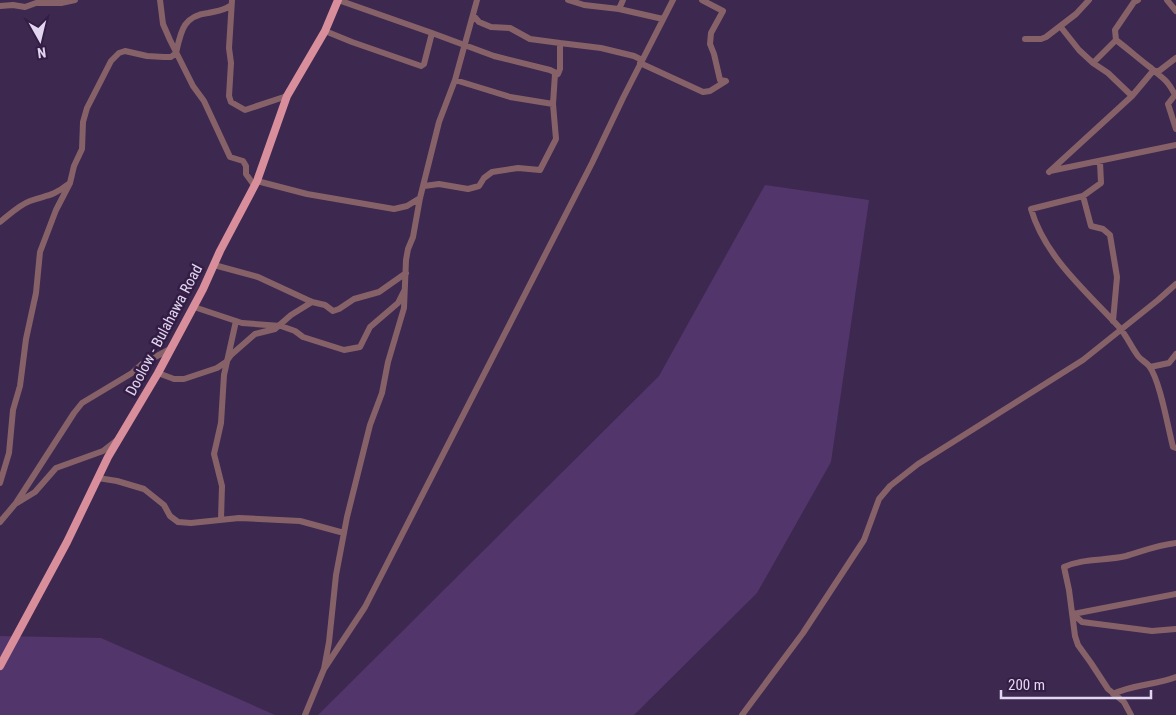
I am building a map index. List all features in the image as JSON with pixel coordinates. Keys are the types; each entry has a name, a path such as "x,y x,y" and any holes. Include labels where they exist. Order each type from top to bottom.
{"main road":[{"name":"Doolow - Bulahawa Road","path":"0,666 67,542 108,457 158,374 194,308 256,183 287,96 325,31 338,0"}],"street":[{"path":"30,6 34,0"},
{"path":"0,6 13,2 30,6 36,3 76,0"},
{"path":"160,0 163,24 193,86 198,90 204,101 230,157 243,161 246,166 246,174 256,183 394,209 407,206 420,198"},
{"path":"338,0 464,46 511,61 550,70 555,74"},
{"path":"324,669 329,642 336,575 344,533 370,425 382,393 388,362 404,308 408,249 413,236 420,198 439,122 455,80 477,0"},
{"path":"568,0 664,19"},
{"path":"619,9 623,0"},
{"path":"305,715 324,669 365,607 592,163 673,0"},
{"path":"473,15 479,22 491,27 510,28 530,40 602,48 634,56 641,62 703,92 710,91 726,81 720,80 710,44 711,33 722,11 711,2 702,0"},
{"path":"1025,39 1046,37 1076,14 1089,0"},
{"path":"1138,0 1134,2 1115,30 1116,40 1164,78 1175,95 1168,104 1176,129"},
{"path":"1168,0 1176,11"},
{"path":"0,483 9,452 13,410 20,386 26,339 36,293 40,252 56,210 70,183 74,166 82,149 83,122 87,108 111,61 119,53 125,51 148,56 171,57 176,53 180,35 190,18 196,15 224,10 231,3"},
{"path":"231,3 229,48 231,63 229,96 231,102 245,110 287,96"},
{"path":"1060,26 1079,50 1108,73 1132,96"},
{"path":"325,31 421,66 424,64 432,33"},
{"path":"1093,63 1116,40"},
{"path":"555,74 558,74 560,70 560,43"},
{"path":"1153,70 1159,71 1176,58"},
{"path":"1153,70 1132,96 1049,172 1176,145"},
{"path":"424,186 439,184 468,189 479,186 484,178 492,172 518,168 540,170 556,140 553,104 555,74"},
{"path":"455,80 510,97 553,104"},
{"path":"1100,162 1101,183 1083,196 1031,209 1036,226 1070,276 1113,320 1138,356 1150,367 1156,379 1173,447 1176,448"},
{"path":"0,222 30,201 57,193 70,183"},
{"path":"1083,196 1091,226 1103,229 1110,236 1116,277 1113,320"},
{"path":"214,265 258,277 333,310 339,309 354,300 379,292 406,273"},
{"path":"742,715 803,633 864,540 879,499 890,486 918,464 1083,360 1176,284"},
{"path":"194,308 236,321 279,326 333,348 351,350 360,347 370,326 398,303 405,289"},
{"path":"158,374 174,379 184,379 217,368 226,362 231,355 255,334 279,326 290,315 312,302"},
{"path":"221,519 222,486 214,454 220,424 226,362 236,321"},
{"path":"0,522 16,504 82,403 132,374 142,364 172,348"},
{"path":"1150,367 1169,363 1176,354"},
{"path":"16,504 35,492 56,468 103,451 121,437"},
{"path":"98,478 117,480 144,489 164,505 170,516 178,522 221,519 300,521 344,533"},
{"path":"1131,715 1124,702 1108,689 1078,645 1064,567 1072,563 1127,556 1158,545 1176,543"},
{"path":"1073,614 1176,594"},
{"path":"1073,614 1082,622 1152,632 1176,629"},
{"path":"1113,694 1131,687 1176,677"}],"shaded area":[{"path":"765,185 869,200 831,462 757,593 634,715 318,715 659,376"},
{"path":"0,636 101,638 275,715 0,715"}]}
